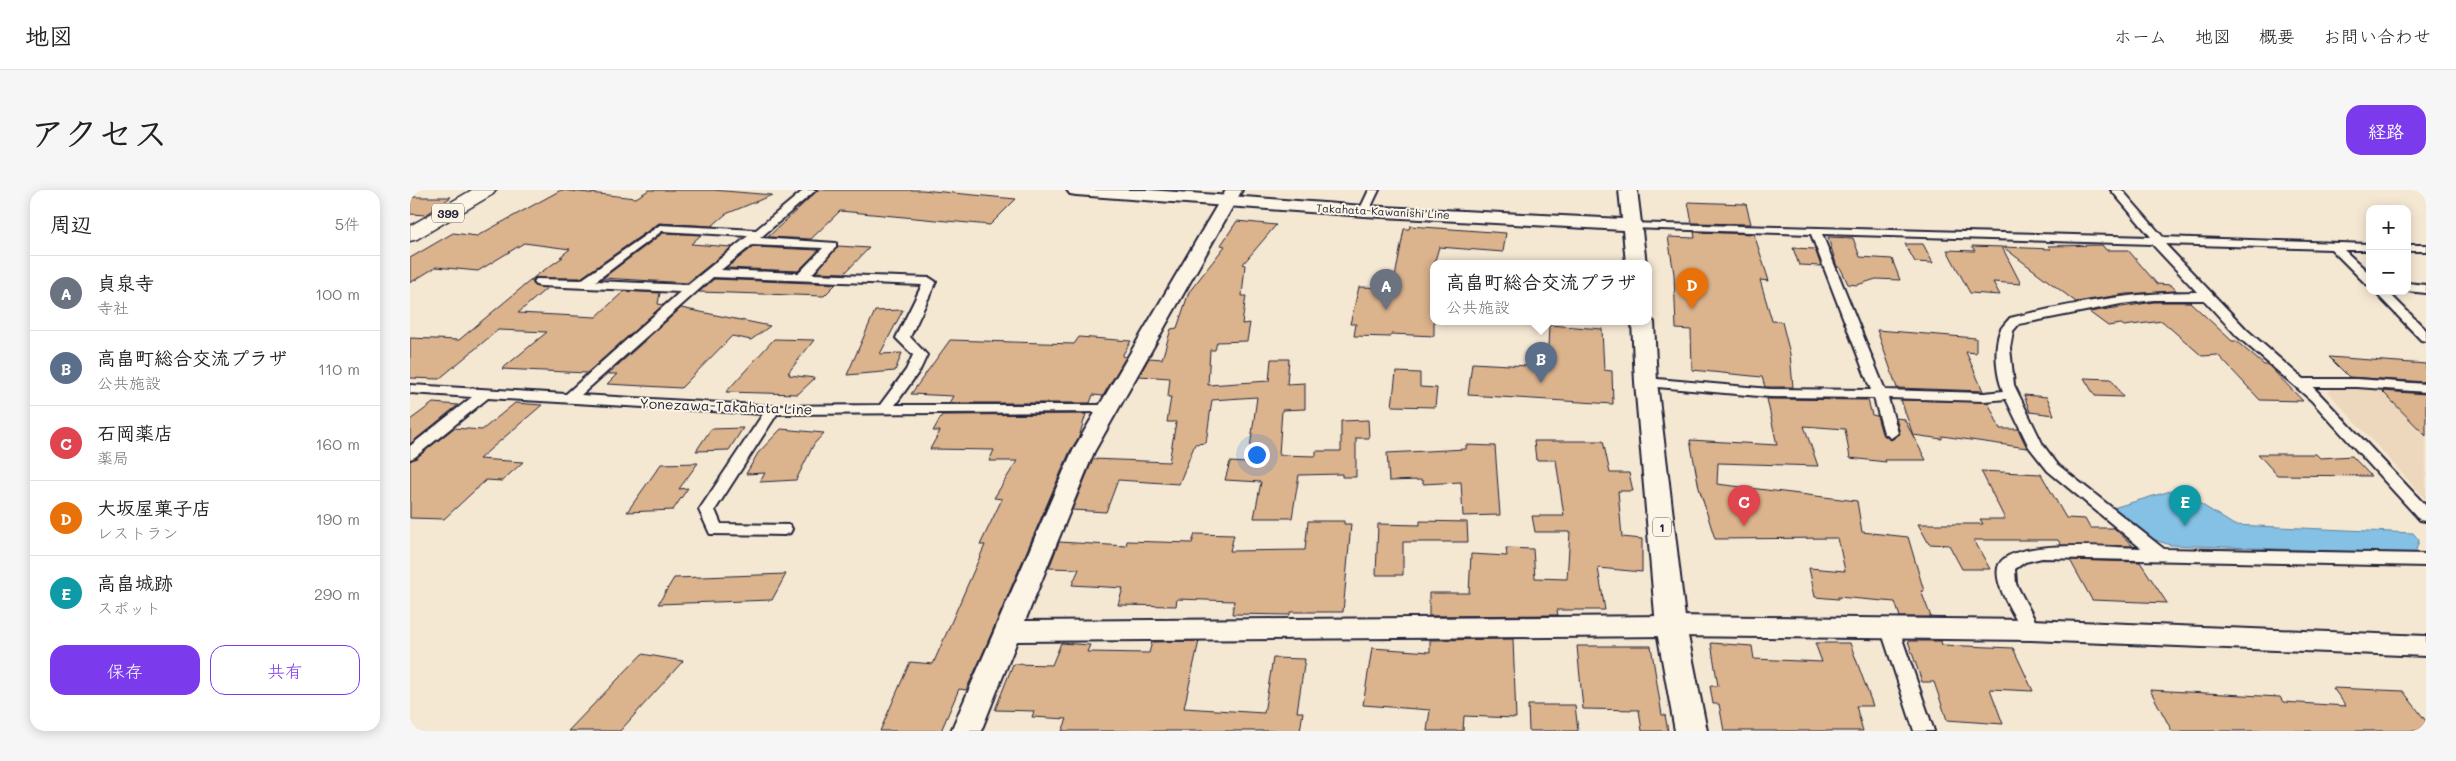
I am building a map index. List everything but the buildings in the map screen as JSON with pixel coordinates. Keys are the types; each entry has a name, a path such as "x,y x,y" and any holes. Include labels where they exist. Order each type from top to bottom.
{"highway":[{"name":"399","path":"410,235 486,190"}],"main road":[{"name":"Takahata-Kawanishi Line","path":"1076,190 1231,196 1364,211 1631,225"},
{"path":"1628,190 1635,260"},
{"name":"1","path":"1643,325 1646,382 1671,626 1691,731"}],"street":[{"path":"568,399 691,289 811,190"},
{"path":"1364,211 1374,190"},
{"path":"2116,190 2157,237 2157,241 2242,334 2302,383 2426,516"},
{"path":"966,731 1010,631 1083,452 1231,196"},
{"path":"1631,225 2366,247"},
{"path":"584,284 660,228 832,245 802,276"},
{"path":"1814,230 1880,394 1891,434"},
{"path":"2335,247 2366,277"},
{"path":"2411,248 2426,248"},
{"path":"710,273 930,282 903,338 920,355 914,370 884,410"},
{"path":"540,282 691,289"},
{"path":"2411,287 2426,288"},
{"path":"2384,295 2426,337"},
{"path":"2158,553 2054,468 2036,447 2007,385 2003,348 2007,330 2016,321 2121,300 2154,296 2206,296"},
{"path":"1646,382 1770,393 1880,394 1984,398 2010,394"},
{"path":"2302,383 2357,383 2426,388"},
{"path":"410,389 484,394"},
{"path":"410,454 484,394"},
{"name":"Yonezawa-Takahata Line","path":"484,394 774,410 1108,409"},
{"path":"774,410 707,510 716,530 784,529"},
{"path":"2031,630 2007,584 2006,567 2020,557 2042,552 2426,560"},
{"path":"1010,631 1671,626 1890,630 2031,630 2426,646"},
{"path":"1890,630 1924,731"}],"shaded area":[{"path":"2350,386 2426,391 2426,500 2328,392 2333,388"}],"water":[{"path":"2177,489 2234,525 2413,533 2419,540 2415,554 2170,545 2153,539 2113,508"}],"place":[{"name":"大坂屋菓子店","path":"1692,309"},
{"name":"貞泉寺","path":"1386,310"},
{"name":"高畠町総合交流プラザ","path":"1541,383"},
{"name":"石岡薬店","path":"1744,526"},
{"name":"高畠城跡","path":"2185,526"}]}
